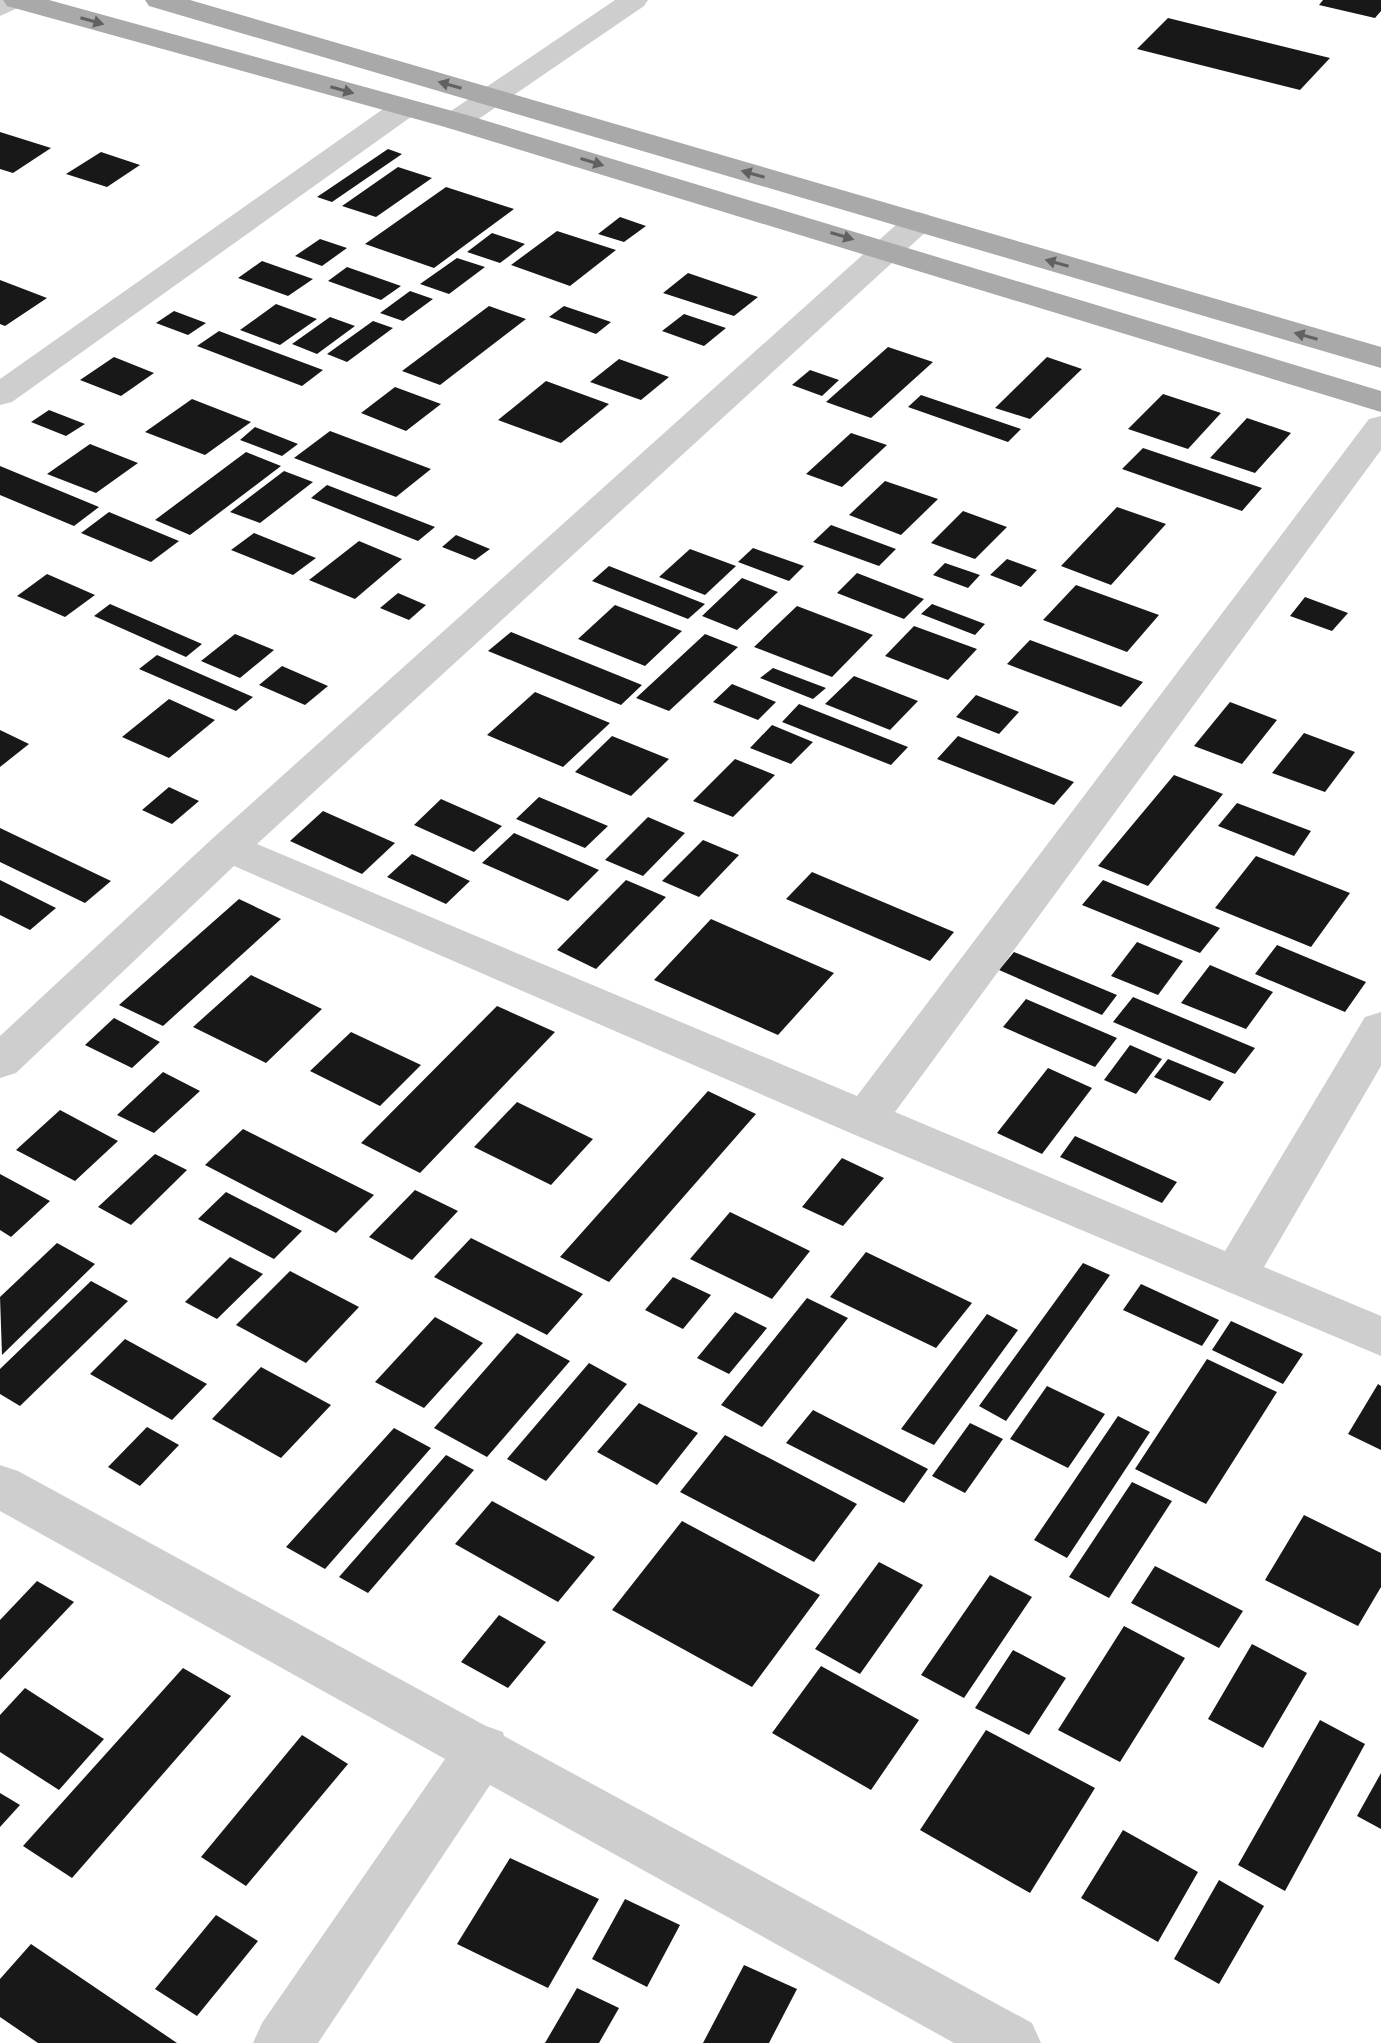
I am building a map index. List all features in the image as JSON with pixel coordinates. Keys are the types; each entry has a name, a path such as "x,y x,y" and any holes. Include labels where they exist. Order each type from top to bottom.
{"main road":[{"path":"14,0 456,121 1381,402"},
{"path":"159,0 1381,358"}],"street":[{"path":"0,7 14,0"},
{"path":"456,121 634,0"},
{"path":"0,395 404,108"},
{"path":"0,1062 228,848 918,222"},
{"path":"864,1120 1381,426"},
{"path":"228,848 1381,1337"},
{"path":"1236,1273 1381,1028"},
{"path":"0,1486 483,1749 1011,2043"},
{"path":"283,2043 483,1749"}],"building":[{"path":"1323,0 1381,0 1381,11 1375,18 1319,5"},
{"path":"1168,18 1330,58 1300,90 1137,49"},
{"path":"0,132 51,148 13,173 0,169"},
{"path":"388,149 402,154 332,202 317,197"},
{"path":"101,152 140,165 107,187 66,174"},
{"path":"398,167 432,178 376,217 342,206"},
{"path":"446,187 514,209 434,268 365,244"},
{"path":"620,217 646,226 624,242 598,234"},
{"path":"557,231 616,250 570,286 511,265"},
{"path":"492,233 525,244 500,263 467,252"},
{"path":"320,239 347,248 322,266 295,256"},
{"path":"457,258 485,267 449,294 420,284"},
{"path":"262,261 313,279 288,296 238,278"},
{"path":"347,267 401,286 381,300 328,281"},
{"path":"688,273 758,297 734,316 663,293"},
{"path":"0,280 47,298 5,326 0,324"},
{"path":"410,291 433,299 403,321 380,313"},
{"path":"276,304 317,319 280,345 240,330"},
{"path":"489,306 526,319 440,385 402,371"},
{"path":"564,306 611,322 596,334 549,317"},
{"path":"174,311 206,323 188,335 156,323"},
{"path":"684,314 726,328 704,346 662,331"},
{"path":"330,317 355,326 317,354 292,344"},
{"path":"373,321 393,328 347,362 327,354"},
{"path":"219,331 323,370 302,386 197,346"},
{"path":"888,347 933,362 871,418 826,402"},
{"path":"114,357 154,373 121,396 80,380"},
{"path":"1047,357 1082,369 1030,419 995,408"},
{"path":"619,359 669,377 641,400 590,382"},
{"path":"810,370 839,380 822,396 792,385"},
{"path":"546,381 609,404 561,443 498,420"},
{"path":"395,387 441,404 406,431 361,413"},
{"path":"1163,394 1221,413 1188,449 1128,429"},
{"path":"921,395 1021,429 1008,442 908,407"},
{"path":"192,399 251,422 205,455 145,432"},
{"path":"49,410 85,424 66,436 31,422"},
{"path":"1247,418 1291,433 1255,473 1210,458"},
{"path":"255,427 298,444 282,456 240,440"},
{"path":"330,431 431,469 396,497 294,458"},
{"path":"851,433 887,445 842,487 806,474"},
{"path":"90,444 138,463 96,493 47,474"},
{"path":"1143,448 1262,488 1242,511 1122,469"},
{"path":"246,452 281,466 190,535 155,520"},
{"path":"0,466 99,507 74,526 0,495"},
{"path":"284,471 313,482 260,523 230,512"},
{"path":"885,481 938,499 901,535 849,515"},
{"path":"327,485 435,527 418,541 311,498"},
{"path":"1117,507 1166,524 1111,585 1061,566"},
{"path":"963,511 1007,527 975,559 931,543"},
{"path":"109,512 179,541 151,562 81,533"},
{"path":"831,525 896,549 879,566 813,542"},
{"path":"254,533 316,558 293,575 231,550"},
{"path":"456,535 490,549 475,560 442,547"},
{"path":"359,541 402,559 355,599 309,580"},
{"path":"753,548 804,566 789,581 738,562"},
{"path":"690,549 736,566 705,595 659,577"},
{"path":"1007,559 1037,570 1021,587 990,575"},
{"path":"945,563 980,575 968,588 933,575"},
{"path":"609,566 705,604 688,619 592,581"},
{"path":"857,573 924,599 904,619 837,593"},
{"path":"47,574 95,595 65,617 17,596"},
{"path":"742,578 778,592 737,630 702,616"},
{"path":"1076,585 1159,615 1127,652 1043,620"},
{"path":"398,593 426,605 409,620 380,608"},
{"path":"1305,597 1348,613 1332,631 1290,616"},
{"path":"110,604 202,644 186,657 94,616"},
{"path":"932,604 985,624 975,635 921,614"},
{"path":"615,605 682,631 645,666 578,639"},
{"path":"797,606 873,635 832,677 754,647"},
{"path":"914,626 977,649 948,680 885,656"},
{"path":"511,632 642,685 621,705 488,651"},
{"path":"235,634 274,650 240,678 201,661"},
{"path":"705,634 738,647 669,711 636,698"},
{"path":"1030,640 1143,682 1121,707 1007,664"},
{"path":"157,655 253,697 236,711 139,669"},
{"path":"282,666 328,686 305,705 259,685"},
{"path":"773,668 826,688 813,699 760,678"},
{"path":"854,676 918,701 890,730 825,704"},
{"path":"732,684 776,702 758,720 713,702"},
{"path":"535,692 610,723 563,767 487,735"},
{"path":"976,695 1019,712 999,734 956,717"},
{"path":"169,699 215,720 169,758 122,737"},
{"path":"1230,702 1277,720 1242,764 1194,746"},
{"path":"799,704 908,747 891,765 782,722"},
{"path":"772,725 813,742 791,764 750,748"},
{"path":"0,730 29,744 0,767"},
{"path":"1304,733 1355,752 1325,792 1272,773"},
{"path":"612,736 669,759 631,796 575,772"},
{"path":"958,736 1074,782 1054,805 937,759"},
{"path":"735,759 775,775 733,817 693,801"},
{"path":"1174,775 1223,794 1148,886 1098,866"},
{"path":"169,787 199,801 172,824 142,810"},
{"path":"539,797 608,826 585,848 516,819"},
{"path":"441,799 502,826 474,852 414,825"},
{"path":"1237,803 1311,831 1294,856 1218,826"},
{"path":"323,811 395,843 362,874 290,841"},
{"path":"648,817 685,833 643,876 605,860"},
{"path":"0,828 111,881 85,903 0,862"},
{"path":"514,833 599,870 568,901 482,863"},
{"path":"703,840 739,855 699,897 662,881"},
{"path":"412,854 470,881 446,904 387,877"},
{"path":"1256,856 1350,893 1311,947 1215,908"},
{"path":"812,872 954,932 930,961 786,899"},
{"path":"0,880 56,908 30,930 0,915"},
{"path":"626,880 666,897 596,969 557,950"},
{"path":"1103,880 1220,928 1200,953 1082,905"},
{"path":"239,899 281,919 163,1026 119,1005"},
{"path":"711,919 834,973 778,1035 654,980"},
{"path":"1137,942 1183,961 1158,995 1111,976"},
{"path":"1277,945 1366,982 1345,1012 1255,974"},
{"path":"1014,952 1117,995 1102,1015 999,970"},
{"path":"1210,965 1273,992 1246,1029 1181,1003"},
{"path":"251,975 322,1009 266,1063 193,1027"},
{"path":"1133,997 1255,1048 1235,1074 1113,1022"},
{"path":"1026,999 1117,1038 1095,1067 1003,1027"},
{"path":"497,1006 555,1032 420,1173 361,1143"},
{"path":"114,1018 160,1042 132,1068 85,1045"},
{"path":"351,1032 421,1065 380,1106 310,1071"},
{"path":"1130,1045 1162,1059 1136,1094 1104,1080"},
{"path":"1168,1059 1224,1082 1210,1101 1154,1077"},
{"path":"1048,1068 1092,1088 1042,1154 997,1133"},
{"path":"163,1072 200,1091 154,1133 117,1115"},
{"path":"708,1091 756,1114 609,1282 560,1257"},
{"path":"517,1102 593,1139 551,1185 474,1147"},
{"path":"60,1110 118,1141 75,1181 16,1150"},
{"path":"243,1129 374,1195 336,1233 205,1165"},
{"path":"1075,1136 1177,1182 1162,1203 1060,1157"},
{"path":"155,1154 187,1170 131,1225 98,1207"},
{"path":"842,1158 884,1178 843,1226 802,1207"},
{"path":"0,1174 50,1201 11,1237 0,1230"},
{"path":"415,1190 458,1211 412,1260 369,1237"},
{"path":"226,1192 302,1231 274,1259 198,1219"},
{"path":"730,1212 810,1251 772,1299 690,1259"},
{"path":"471,1238 583,1294 547,1335 434,1277"},
{"path":"57,1243 95,1264 2,1355 0,1297"},
{"path":"866,1252 972,1303 936,1348 830,1297"},
{"path":"230,1257 263,1274 217,1319 185,1302"},
{"path":"1083,1263 1110,1275 1006,1421 979,1406"},
{"path":"290,1271 359,1307 306,1363 236,1325"},
{"path":"673,1277 711,1295 683,1329 645,1310"},
{"path":"91,1281 128,1301 20,1406 0,1394 0,1369"},
{"path":"1141,1284 1219,1320 1202,1346 1123,1310"},
{"path":"807,1298 848,1318 762,1427 721,1405"},
{"path":"735,1312 767,1328 729,1374 697,1358"},
{"path":"987,1314 1018,1330 934,1445 901,1429"},
{"path":"435,1317 483,1343 424,1408 375,1382"},
{"path":"1231,1321 1303,1354 1283,1384 1212,1350"},
{"path":"517,1333 570,1361 487,1457 434,1428"},
{"path":"125,1339 207,1384 172,1420 90,1374"},
{"path":"1207,1359 1277,1392 1206,1504 1135,1469"},
{"path":"589,1363 627,1384 546,1481 507,1459"},
{"path":"261,1367 331,1405 281,1458 212,1419"},
{"path":"1378,1384 1381,1386 1381,1450 1348,1434"},
{"path":"1047,1386 1105,1414 1068,1468 1010,1439"},
{"path":"639,1403 698,1433 657,1485 597,1452"},
{"path":"813,1410 928,1469 904,1503 786,1443"},
{"path":"1118,1416 1150,1432 1067,1558 1034,1540"},
{"path":"970,1423 1003,1439 965,1493 932,1476"},
{"path":"147,1427 179,1445 140,1486 108,1467"},
{"path":"394,1428 431,1448 325,1569 286,1547"},
{"path":"725,1435 857,1504 814,1562 680,1492"},
{"path":"446,1455 474,1470 368,1593 339,1577"},
{"path":"1132,1482 1172,1501 1109,1598 1069,1577"},
{"path":"492,1501 595,1557 558,1602 455,1544"},
{"path":"1304,1515 1381,1553 1381,1587 1358,1626 1265,1580"},
{"path":"682,1521 820,1595 752,1687 612,1610"},
{"path":"879,1562 923,1585 860,1674 815,1649"},
{"path":"1155,1566 1243,1611 1219,1648 1131,1603"},
{"path":"990,1575 1032,1597 964,1698 921,1675"},
{"path":"37,1581 74,1602 0,1680 0,1620"},
{"path":"499,1615 546,1642 508,1688 461,1662"},
{"path":"1124,1626 1185,1658 1120,1762 1058,1730"},
{"path":"1252,1644 1307,1673 1263,1748 1208,1719"},
{"path":"1013,1650 1066,1678 1029,1735 975,1708"},
{"path":"821,1666 919,1720 871,1790 772,1733"},
{"path":"183,1668 231,1696 72,1878 23,1846"},
{"path":"25,1688 104,1739 59,1790 0,1752 0,1715"},
{"path":"1320,1720 1365,1744 1285,1891 1238,1865"},
{"path":"986,1730 1095,1788 1030,1893 920,1830"},
{"path":"302,1735 348,1764 246,1886 201,1857"},
{"path":"1381,1773 1381,1829 1357,1816"},
{"path":"0,1793 20,1805 0,1827"},
{"path":"1123,1830 1198,1872 1158,1942 1081,1898"},
{"path":"510,1858 599,1899 548,1988 457,1944"},
{"path":"1219,1880 1264,1906 1219,1984 1174,1959"},
{"path":"625,1899 680,1925 647,1987 592,1959"},
{"path":"216,1915 258,1941 197,2016 155,1989"},
{"path":"31,1944 177,2043 38,2043 0,2017 0,1979"},
{"path":"744,1965 797,1989 769,2043 703,2043"},
{"path":"577,1988 619,2008 599,2043 545,2043"}]}
